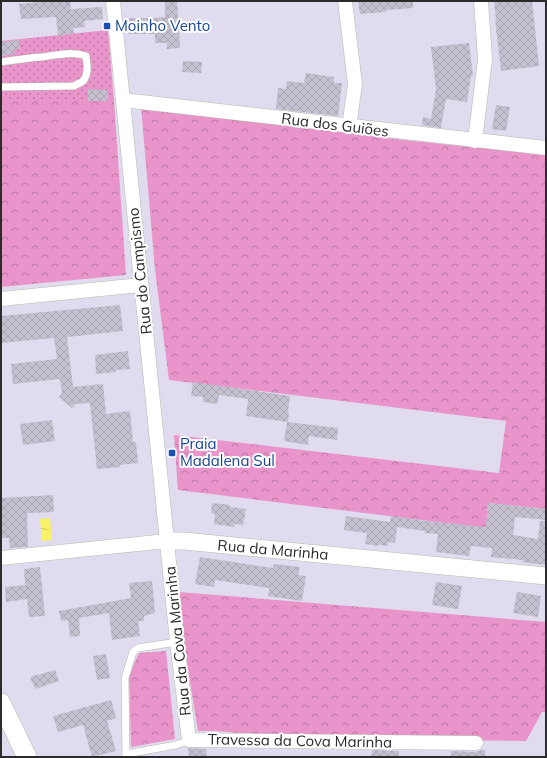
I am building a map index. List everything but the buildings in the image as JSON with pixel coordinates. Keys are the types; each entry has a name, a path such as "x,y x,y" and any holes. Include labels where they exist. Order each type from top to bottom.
{"main road":[{"path":"1,702 27,757"}],"street":[{"name":"Rua do Campismo","path":"113,1 167,541"},
{"path":"345,1 355,84 349,127"},
{"path":"475,141 485,59 480,1"},
{"name":"Rua dos Guiões","path":"123,100 349,127 546,148"},
{"path":"1,299 141,285"},
{"name":"Rua da Marinha","path":"1,558 167,541 546,576"},
{"name":"Rua da Cova Marinha","path":"167,541 189,740"},
{"name":"Travessa da Cova Marinha","path":"189,740 476,743"}],"lane":[{"path":"1,62 80,54 86,56 87,66 83,81 74,86 1,87"},
{"path":"126,756 125,678 133,652 138,648 177,642"},
{"name":"Travessa da Cova Marinha","path":"126,756 176,745 189,740"}],"green space":[{"path":"108,30 114,101 1,101 1,41"},
{"path":"1,101 114,101 126,275 1,287"},
{"path":"141,106 385,138 546,155 546,509 488,503 486,528 178,490 174,435 499,473 506,421 169,380 155,270"},
{"path":"179,592 546,622 546,712 542,712 526,741 295,738 216,731 198,731 183,639"},
{"path":"166,651 175,739 131,747 129,675 139,653"}],"water":[{"path":"50,518 52,540 42,541 40,519"}],"place":[{"name":"Moinho Vento","path":"107,26"},
{"name":"Praia Madalena Sul","path":"172,453"}]}
